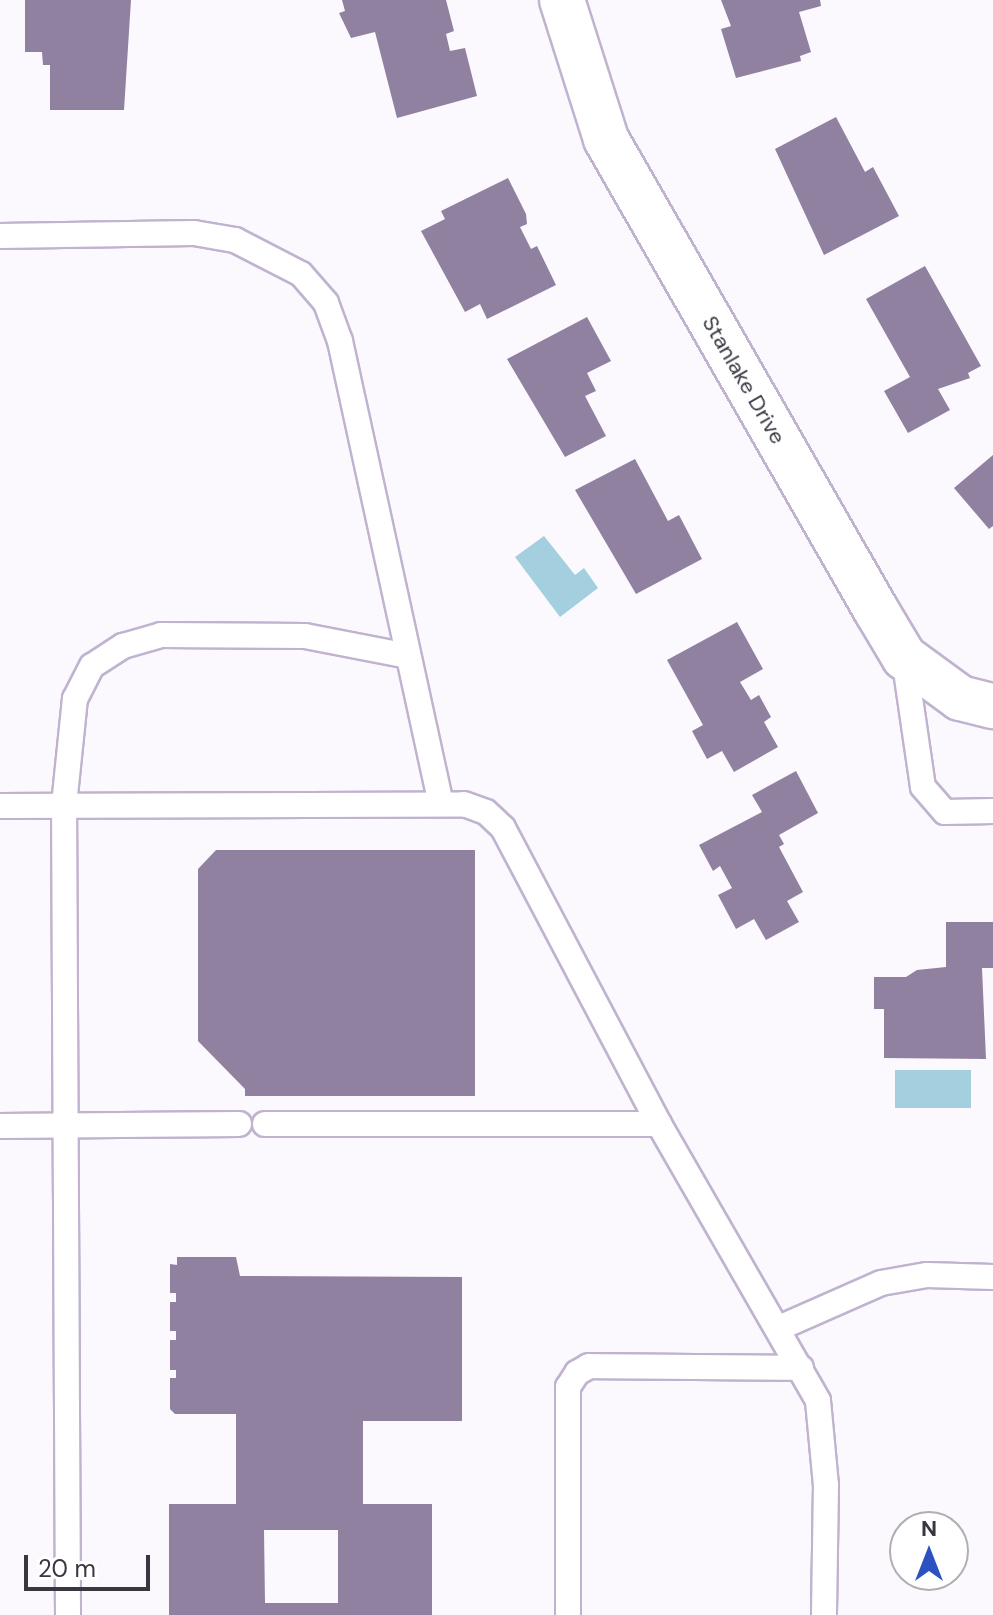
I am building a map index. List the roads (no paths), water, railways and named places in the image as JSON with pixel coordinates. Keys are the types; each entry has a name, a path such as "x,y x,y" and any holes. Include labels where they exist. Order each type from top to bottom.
{"street":[{"name":"Stanlake Drive","path":"562,0 606,139 904,657 960,698 993,706"}],"lane":[{"path":"0,236 194,233 235,240 301,274 326,303 340,341 441,803"},
{"path":"68,1615 64,805 75,699 92,666 123,646 161,635 305,636 408,656"},
{"path":"904,657 923,787 945,812 993,811"},
{"path":"0,806 441,803 486,812 503,828 659,1124 801,1368 823,1420 824,1615"},
{"path":"0,1126 239,1124"},
{"path":"265,1124 659,1124"},
{"path":"779,1328 881,1283 927,1275 993,1277"},
{"path":"568,1615 568,1387 577,1373 589,1366 801,1368"}],"water":[{"path":"544,536 575,575 584,568 598,588 560,617 515,557"},
{"path":"895,1070 971,1070 971,1108 895,1108"}]}
